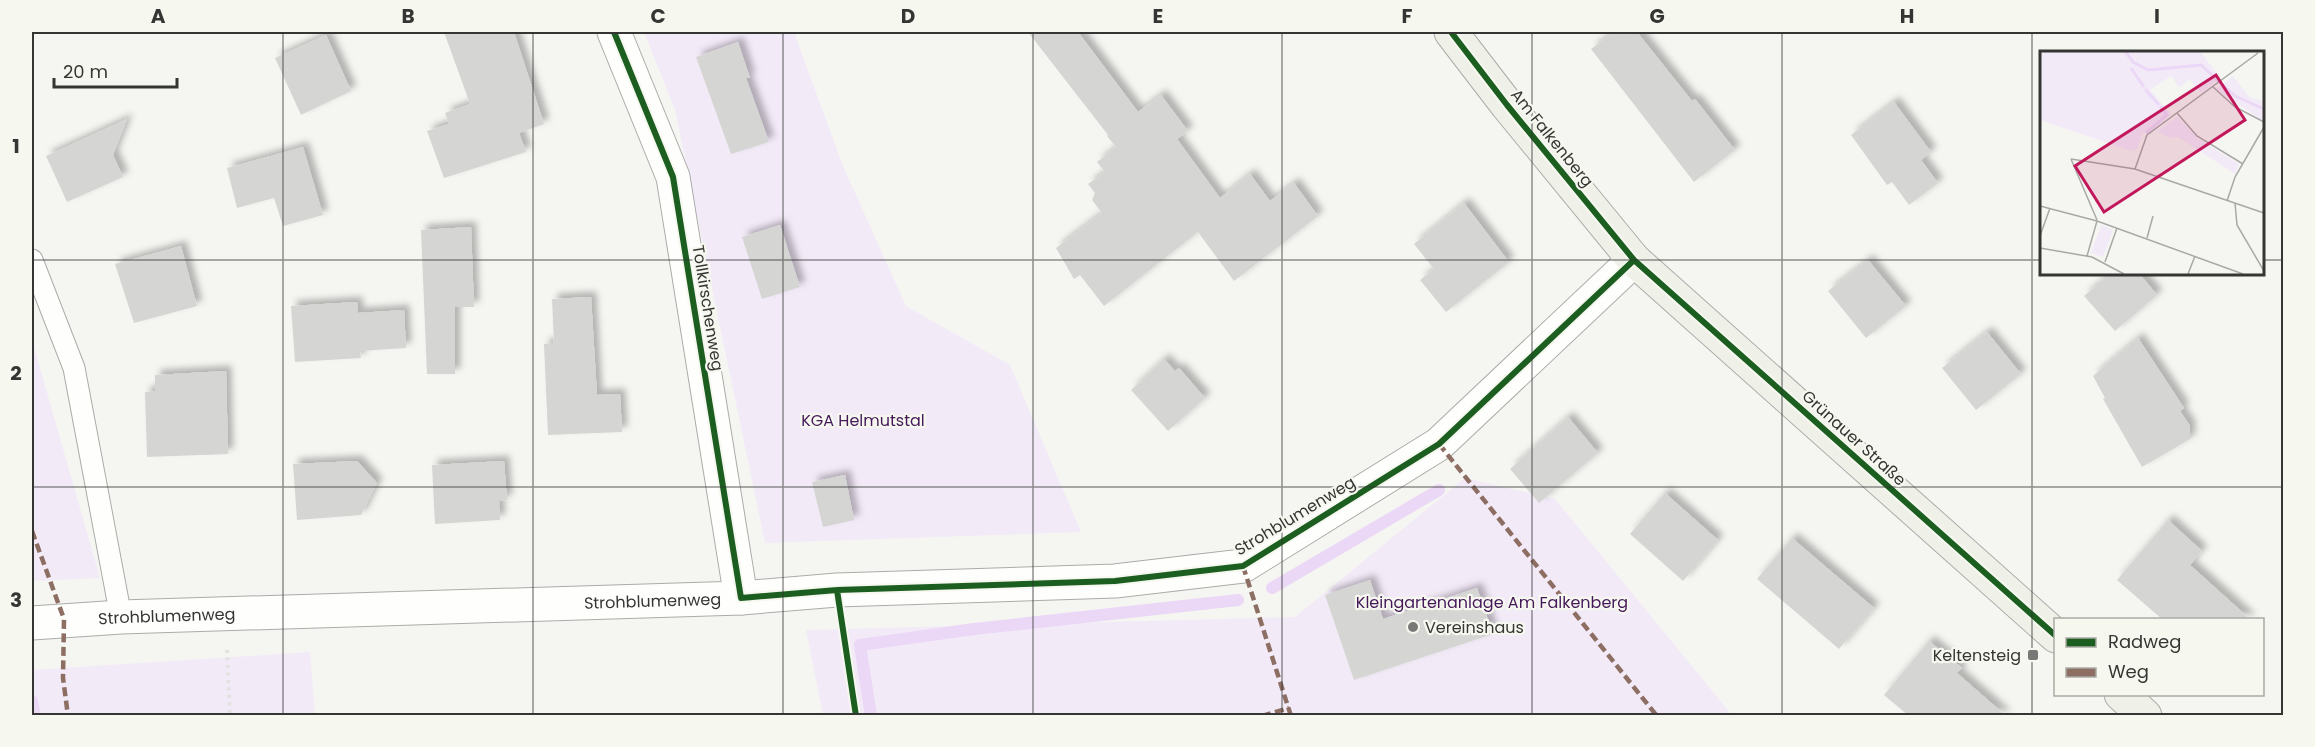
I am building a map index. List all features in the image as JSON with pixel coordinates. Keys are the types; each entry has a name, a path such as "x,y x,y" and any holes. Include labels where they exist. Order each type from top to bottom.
{"street":[{"name":"Tollkirschenweg","path":"614,32 673,177 741,598"},
{"name":"Am Falkenberg","path":"1451,32 1507,105 1634,260"},
{"name":"Strohblumenweg","path":"32,623 64,619 741,598 837,590 1115,581 1243,566 1439,444 1634,260"},
{"name":"Grünauer Straße","path":"1634,260 2054,635"},
{"path":"2123,696 2145,716"}],"lane":[{"path":"32,260 74,368 121,617"}],"path":[{"path":"225,614 230,716"}],"green space":[{"name":"KGA Helmutstal","path":"644,32 794,32 843,166 906,306 1010,365 1081,532 765,543 675,110"},
{"path":"32,340 100,578 32,581"},
{"name":"Kleingartenanlage Am Falkenberg","path":"1465,478 1555,499 1732,715 823,715 806,630 1295,617"},
{"path":"310,652 315,715 32,715 32,670"}],"building":[{"path":"444,32 514,32 544,124 519,133 526,152 444,178 427,131 449,124 445,113 470,104"},
{"path":"1028,32 1078,32 1138,112 1161,95 1188,131 1177,139 1220,198 1250,174 1270,201 1294,183 1318,216 1234,281 1198,232 1104,306 1080,275 1074,279 1056,248 1102,213 1092,200 1095,193 1088,184 1105,172 1097,162 1116,147"},
{"path":"1614,32 1637,32 1692,101 1695,99 1735,150 1694,182 1591,49"},
{"path":"326,35 351,91 301,115 275,58"},
{"path":"738,42 750,78 746,78 769,142 731,154 696,57"},
{"path":"1894,102 1931,152 1921,160 1938,183 1909,205 1892,182 1887,185 1851,135"},
{"path":"127,119 113,155 123,177 67,202 46,156"},
{"path":"303,147 323,215 283,226 274,198 237,208 227,168"},
{"path":"1464,203 1509,262 1446,312 1420,280 1434,269 1414,244"},
{"path":"780,225 800,287 762,299 742,237"},
{"path":"471,227 474,307 455,307 455,374 427,374 421,230"},
{"path":"181,246 197,306 134,323 115,264"},
{"path":"1868,260 1906,306 1866,338 1828,291"},
{"path":"2110,274 2140,274 2157,295 2115,331 2084,296"},
{"path":"591,297 597,395 620,394 622,432 548,435 544,344 554,343 552,299"},
{"path":"357,302 358,313 404,310 406,348 360,351 361,358 295,362 291,306"},
{"path":"1987,332 2021,374 1976,410 1942,368"},
{"path":"2138,338 2184,408 2180,411 2190,426 2190,439 2142,467 2103,399 2105,398 2093,376"},
{"path":"1164,359 1175,371 1179,368 1205,398 1168,431 1131,390"},
{"path":"226,371 228,454 147,457 145,392 155,391 155,375"},
{"path":"1568,417 1598,453 1539,503 1510,469"},
{"path":"357,461 377,483 361,515 297,520 293,464"},
{"path":"504,461 507,500 499,501 500,520 435,524 432,465"},
{"path":"845,475 854,520 823,527 812,482"},
{"path":"1665,493 1718,540 1683,581 1630,534"},
{"path":"2168,520 2202,551 2190,565 2249,618 2161,618 2117,580"},
{"path":"1792,538 1874,608 1839,649 1757,579"},
{"name":"Vereinshaus","path":"1370,580 1383,619 1477,588 1493,634 1354,680 1325,595"},
{"path":"1929,641 1962,668 1957,673 2006,716 1909,716 1884,695"}],"waterway":[{"path":"1272,588 1439,490"},
{"path":"871,716 860,645 974,629 1238,600"},
{"path":"32,701 35,716"}],"marked path":[{"path":"1439,444 1657,716"},
{"path":"32,531 64,619 63,678 68,716"},
{"path":"1243,566 1291,716"},
{"path":"1262,716 1289,708"}],"cycle path":[{"path":"614,32 673,177 741,598 837,590 1115,581 1243,566 1439,444 1634,260"},
{"path":"1451,32 1507,105 1634,260 2054,634"},
{"path":"837,590 856,716"}],"place":[{"name":"Vereinshaus","path":"1413,627"},
{"name":"Keltensteig","path":"2033,655"}]}
